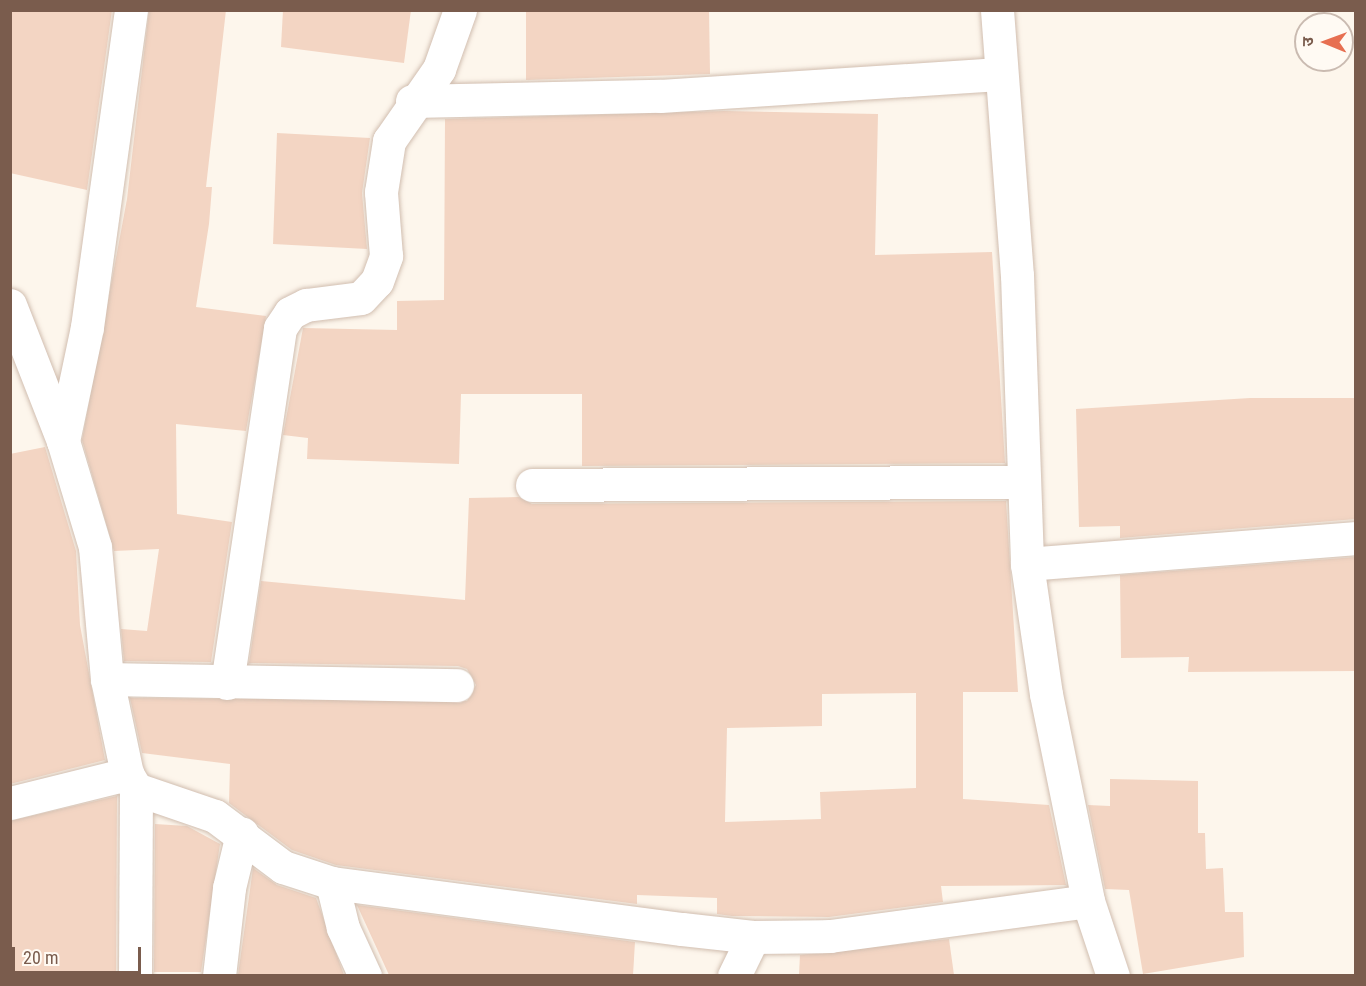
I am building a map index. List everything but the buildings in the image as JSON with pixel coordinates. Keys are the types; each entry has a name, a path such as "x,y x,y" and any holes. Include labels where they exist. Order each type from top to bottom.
{"street":[{"path":"63,441 87,327 131,10"},
{"path":"227,683 280,328 290,313 306,305 360,298 377,281 386,256 381,192 389,141 412,101 439,69 460,10"},
{"path":"997,10 999,74 1017,275 1023,482 1028,564 1046,694 1088,902 1113,975"},
{"path":"412,101 660,96 999,74"},
{"path":"10,305 63,441 95,547 106,679 131,781 135,975"},
{"path":"532,485 1023,482"},
{"path":"1028,564 1356,538"},
{"path":"106,679 457,686"},
{"path":"10,803 131,781 215,816 283,867 332,883 753,937 831,936 1088,902"},
{"path":"219,975 229,888 242,834"},
{"path":"332,883 343,928 365,975"},
{"path":"734,975 753,937"}]}
